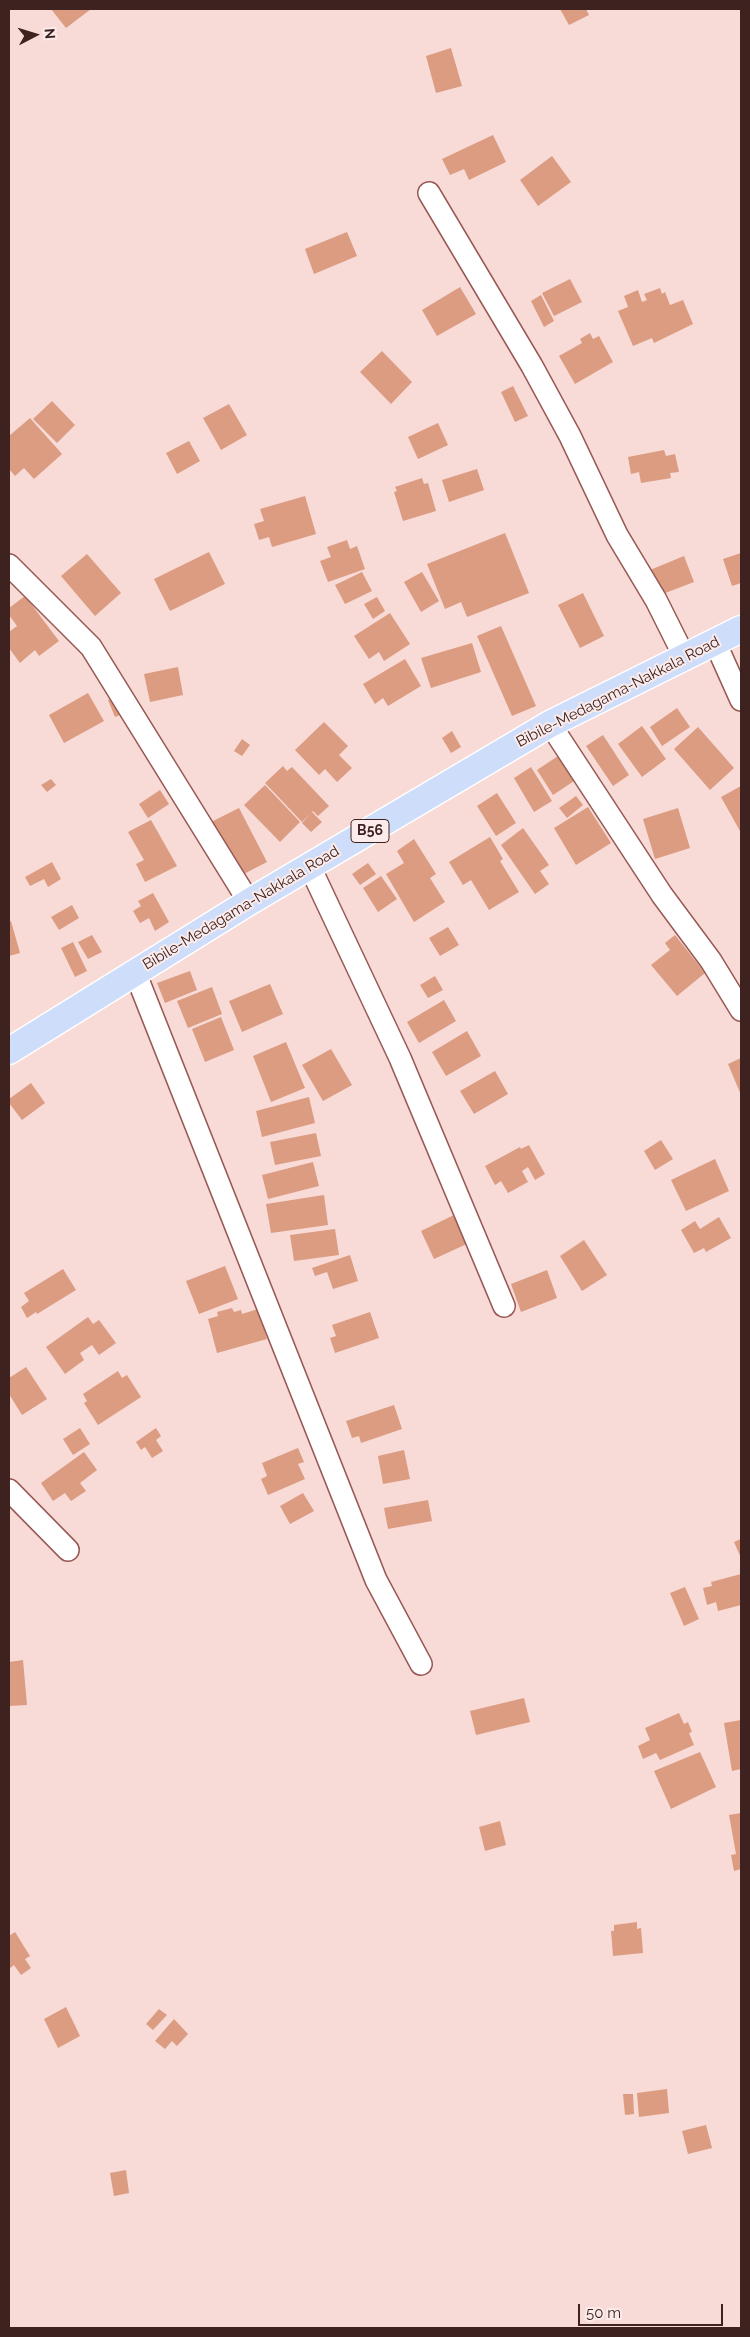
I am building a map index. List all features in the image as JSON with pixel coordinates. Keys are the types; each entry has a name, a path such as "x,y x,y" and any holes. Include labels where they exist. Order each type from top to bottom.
{"main road":[{"name":"Bibile-Medagama-Nakkala Road","path":"9,1052 248,902 310,868 550,724 741,629"}],"lane":[{"path":"429,193 532,366 570,436 617,535 656,600 684,656"},
{"path":"9,565 91,647 248,902"},
{"path":"715,642 741,700"},
{"path":"550,724 662,895 711,961 741,1010"},
{"path":"310,868 400,1058 504,1306"},
{"path":"135,972 376,1580 421,1664"},
{"path":"9,1490 68,1550"}],"building":[{"path":"51,9 91,9 66,28"},
{"path":"560,9 586,9 589,15 569,25"},
{"path":"451,48 462,86 436,93 426,56"},
{"path":"493,135 506,162 469,180 464,169 450,175 442,159"},
{"path":"552,156 571,182 538,206 520,180"},
{"path":"347,232 357,256 314,274 305,249"},
{"path":"570,279 582,302 554,316 542,293"},
{"path":"460,287 476,314 437,336 422,310"},
{"path":"660,288 662,294 665,292 670,305 683,300 693,324 654,343 652,338 633,346 618,311 628,307 624,296 638,290 642,302 647,300 644,294"},
{"path":"541,295 554,321 544,327 531,301"},
{"path":"590,333 593,339 599,336 613,362 575,384 559,356 582,343 580,339"},
{"path":"382,351 412,382 391,404 360,372"},
{"path":"513,386 528,416 515,422 501,392"},
{"path":"52,401 75,425 57,443 33,419"},
{"path":"229,404 247,435 221,450 203,418"},
{"path":"30,418 62,454 34,479 24,468 15,476 9,469 9,436"},
{"path":"438,423 448,445 418,459 408,437"},
{"path":"189,441 200,461 177,474 166,453"},
{"path":"664,450 666,456 675,454 679,472 670,473 671,478 641,483 639,472 631,474 628,457"},
{"path":"477,469 484,490 449,502 442,480"},
{"path":"422,478 424,484 428,483 436,511 403,521 394,492 397,491 395,487"},
{"path":"305,496 316,534 272,547 269,537 259,540 254,524 264,521 260,509"},
{"path":"505,533 529,593 467,617 461,602 445,609 427,564"},
{"path":"347,540 350,549 357,546 365,569 328,582 320,561 331,557 327,547"},
{"path":"209,552 225,584 170,611 154,579"},
{"path":"741,553 741,583 732,586 723,559"},
{"path":"87,554 121,593 95,616 61,576"},
{"path":"684,556 694,582 660,595 650,570"},
{"path":"362,572 372,591 345,604 335,585"},
{"path":"422,572 439,601 421,612 404,582"},
{"path":"583,593 604,636 580,648 558,605"},
{"path":"25,596 59,641 39,656 35,650 20,663 9,648 9,632 17,626 9,615 9,608"},
{"path":"377,597 385,611 373,619 364,604"},
{"path":"390,613 410,644 384,661 379,652 369,659 354,636"},
{"path":"501,626 536,706 512,716 477,636"},
{"path":"472,643 481,672 431,688 421,658"},
{"path":"405,659 421,686 388,706 383,698 375,704 363,684"},
{"path":"178,667 183,695 150,702 144,674"},
{"path":"88,693 104,721 64,743 49,715"},
{"path":"120,695 127,712 115,717 108,700"},
{"path":"677,708 690,727 662,746 650,727"},
{"path":"324,722 348,746 339,755 352,768 337,782 325,769 319,775 295,750"},
{"path":"642,726 666,759 642,777 618,744"},
{"path":"698,727 734,768 710,790 674,749"},
{"path":"452,731 461,747 451,753 442,738"},
{"path":"603,735 629,775 613,786 586,746"},
{"path":"242,739 250,745 242,756 234,751"},
{"path":"558,756 574,781 553,795 537,770"},
{"path":"283,766 287,771 292,767 329,806 318,816 313,811 302,822 265,783"},
{"path":"531,767 552,801 534,812 514,778"},
{"path":"51,779 56,785 47,792 41,785"},
{"path":"265,785 300,822 280,842 244,805"},
{"path":"741,786 741,830 740,831 721,797"},
{"path":"160,790 169,804 148,818 139,804"},
{"path":"497,793 516,823 496,836 477,806"},
{"path":"576,796 583,805 567,818 559,808"},
{"path":"588,807 611,843 576,865 554,828"},
{"path":"239,808 267,862 236,878 207,824"},
{"path":"678,808 690,848 655,859 643,819"},
{"path":"312,812 322,822 311,832 302,823"},
{"path":"151,820 177,866 145,882 136,864 144,860 128,832"},
{"path":"523,828 549,865 540,871 549,884 535,894 501,845"},
{"path":"490,837 503,859 500,861 519,892 489,910 471,880 463,885 449,862"},
{"path":"414,839 436,874 430,878 445,902 414,922 386,874 404,863 397,851"},
{"path":"52,862 61,879 48,887 44,879 30,886 25,877"},
{"path":"368,863 376,874 360,885 352,874"},
{"path":"381,876 397,899 378,912 363,888"},
{"path":"153,893 169,922 155,931 149,918 140,923 133,911 141,906 138,901"},
{"path":"72,905 79,918 59,930 51,917"},
{"path":"11,921 20,953 9,956 9,922"},
{"path":"448,927 459,945 440,956 429,938"},
{"path":"92,935 102,952 88,959 78,942"},
{"path":"675,935 705,973 677,996 651,965 670,950 665,943"},
{"path":"73,942 87,971 75,977 61,948"},
{"path":"190,971 197,990 165,1003 157,983"},
{"path":"435,976 443,990 428,998 420,985"},
{"path":"270,984 283,1014 242,1032 229,1001"},
{"path":"212,987 222,1014 188,1028 177,1001"},
{"path":"444,1000 456,1021 419,1043 407,1022"},
{"path":"221,1017 234,1050 205,1062 192,1029"},
{"path":"467,1031 481,1056 446,1076 432,1052"},
{"path":"286,1042 305,1088 271,1102 253,1056"},
{"path":"331,1049 352,1085 323,1101 302,1065"},
{"path":"741,1058 741,1095 728,1064"},
{"path":"495,1071 508,1094 474,1114 460,1091"},
{"path":"31,1083 45,1103 22,1120 9,1103 9,1099"},
{"path":"309,1097 315,1123 262,1137 256,1111"},
{"path":"316,1133 321,1156 275,1165 270,1142"},
{"path":"661,1140 673,1159 655,1170 644,1151"},
{"path":"529,1145 545,1174 535,1180 528,1167 522,1171 528,1182 508,1193 501,1181 495,1185 485,1166 520,1147 521,1149"},
{"path":"715,1159 729,1191 686,1211 671,1180"},
{"path":"313,1162 319,1186 268,1199 262,1175"},
{"path":"324,1195 328,1225 271,1233 266,1204"},
{"path":"456,1214 469,1243 434,1259 421,1231"},
{"path":"719,1217 731,1238 706,1252 704,1248 694,1253 681,1230 695,1221 700,1229"},
{"path":"335,1229 339,1255 294,1261 290,1235"},
{"path":"584,1240 607,1275 582,1291 560,1256"},
{"path":"350,1255 358,1281 333,1289 327,1272 315,1276 312,1268"},
{"path":"225,1266 238,1299 199,1314 186,1281"},
{"path":"63,1269 76,1290 27,1318 21,1307 29,1301 24,1293"},
{"path":"547,1270 557,1298 521,1312 511,1284"},
{"path":"232,1308 234,1312 241,1310 242,1314 258,1309 267,1339 217,1353 208,1319 218,1316 217,1312"},
{"path":"370,1312 379,1338 335,1353 330,1338 336,1336 332,1325"},
{"path":"88,1317 93,1324 99,1320 116,1343 99,1355 92,1345 80,1353 84,1360 65,1374 46,1347"},
{"path":"26,1367 47,1399 22,1415 9,1394 9,1378"},
{"path":"118,1371 122,1378 127,1375 141,1397 98,1425 84,1403 87,1401 83,1394"},
{"path":"394,1405 402,1429 361,1443 359,1436 352,1438 346,1421"},
{"path":"80,1428 90,1444 73,1455 63,1439"},
{"path":"156,1428 161,1436 156,1440 163,1451 152,1458 145,1447 141,1450 136,1442"},
{"path":"298,1448 304,1462 298,1464 305,1479 268,1495 261,1479 267,1476 262,1463"},
{"path":"404,1450 410,1479 383,1484 378,1456"},
{"path":"84,1452 97,1470 80,1483 86,1491 71,1501 65,1493 53,1501 41,1483"},
{"path":"303,1493 314,1511 290,1524 280,1506"},
{"path":"428,1500 432,1521 388,1529 384,1508"},
{"path":"741,1539 741,1558 734,1542"},
{"path":"741,1574 741,1605 718,1611 716,1602 707,1605 703,1588 712,1586 711,1582"},
{"path":"685,1587 699,1619 684,1626 670,1593"},
{"path":"23,1660 27,1705 9,1706 9,1662"},
{"path":"524,1698 530,1722 476,1735 470,1711"},
{"path":"679,1713 684,1724 688,1722 692,1732 689,1733 694,1745 660,1760 656,1753 643,1759 638,1746 650,1740 645,1728"},
{"path":"741,1720 741,1769 732,1771 724,1723"},
{"path":"700,1752 716,1787 671,1809 654,1771"},
{"path":"741,1813 741,1869 734,1871 731,1855 736,1854 729,1815"},
{"path":"500,1821 506,1845 485,1851 479,1827"},
{"path":"637,1922 637,1929 641,1928 643,1953 613,1956 611,1931 614,1931 614,1925"},
{"path":"15,1932 30,1956 25,1959 31,1968 21,1975 14,1965 9,1969 9,1936"},
{"path":"66,2007 80,2036 58,2048 44,2019"},
{"path":"159,2009 167,2015 153,2030 146,2024"},
{"path":"174,2019 188,2034 177,2046 172,2041 165,2049 155,2041"},
{"path":"667,2089 669,2113 639,2117 637,2093"},
{"path":"623,2094 633,2094 634,2114 625,2115"},
{"path":"706,2125 712,2148 688,2154 682,2131"},
{"path":"126,2170 129,2193 114,2196 110,2173"}]}
